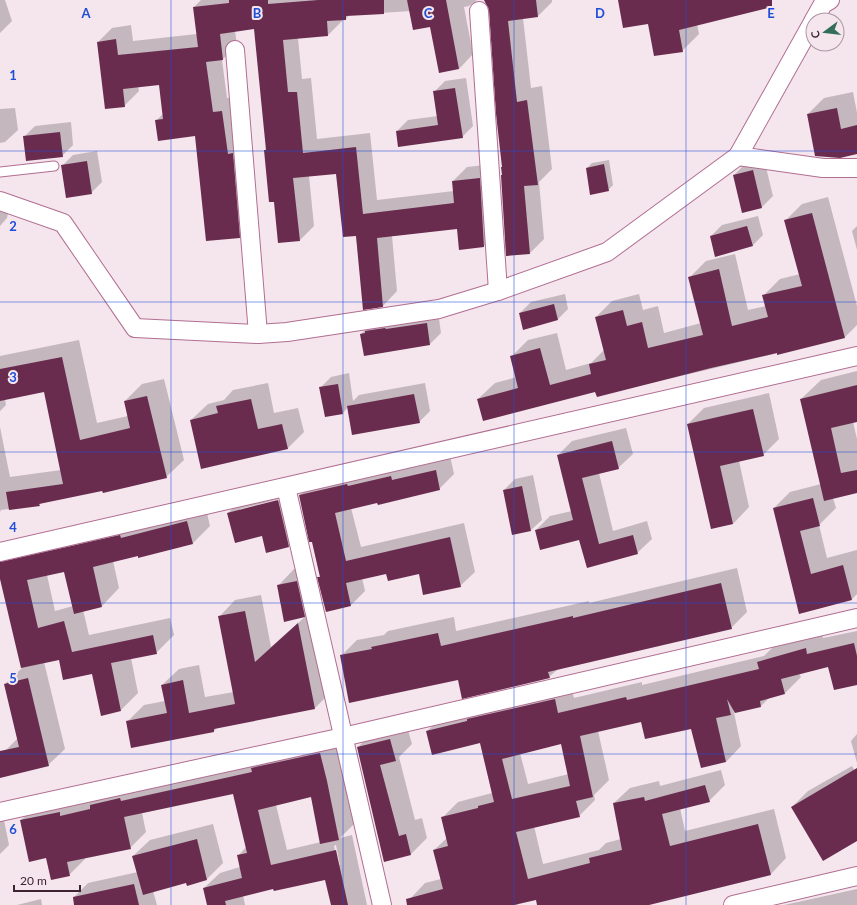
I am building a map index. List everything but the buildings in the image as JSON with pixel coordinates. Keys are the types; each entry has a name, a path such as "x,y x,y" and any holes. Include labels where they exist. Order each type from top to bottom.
{"street":[{"path":"819,12 823,4 830,0"},
{"path":"479,11 498,291"},
{"path":"0,201 63,222 135,328 258,334 287,332 439,309 498,291 607,252 738,156 805,37"},
{"path":"235,50 258,334"},
{"path":"738,156 823,168 857,168"},
{"path":"0,552 857,356"},
{"path":"286,487 382,905"},
{"path":"0,812 343,736 857,618"},
{"path":"733,905 857,876"}],"lane":[{"path":"0,172 54,166"}]}
